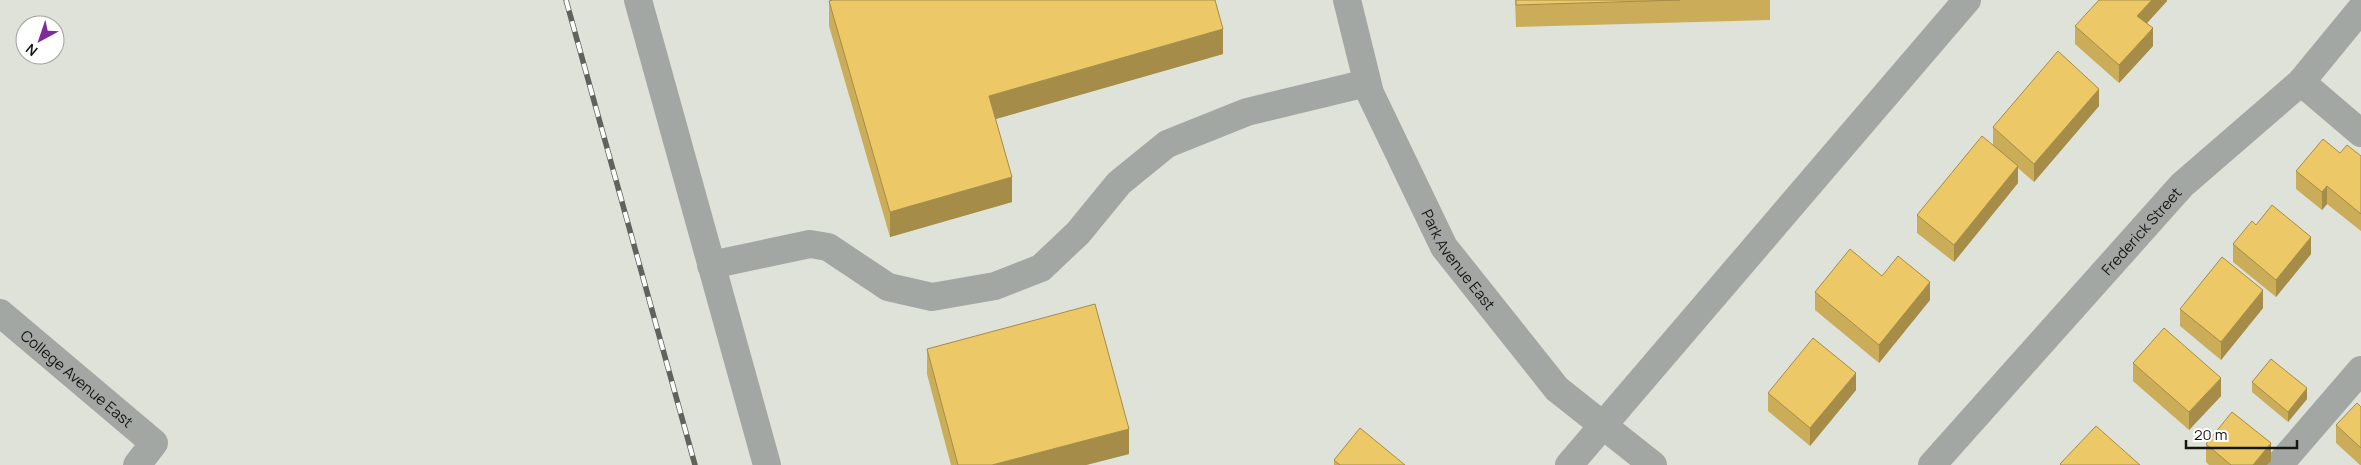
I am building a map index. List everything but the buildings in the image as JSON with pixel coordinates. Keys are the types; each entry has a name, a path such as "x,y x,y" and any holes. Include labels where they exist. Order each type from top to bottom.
{"street":[{"path":"638,0 767,465"},
{"name":"Park Avenue East","path":"1347,0 1370,92 1444,247 1557,389 1653,465"},
{"path":"1569,465 1967,0"},
{"name":"Frederick Street","path":"1932,465 2182,184 2301,82 2361,9"},
{"path":"2301,82 2361,133"},
{"path":"711,265 810,244 828,247 888,287 932,297 995,286 1041,268 1078,233 1120,183 1167,144 1247,112 1367,83"},
{"name":"College Avenue East","path":"0,313 154,443 137,465"},
{"path":"2279,465 2361,370"}],"railway":[{"path":"566,0 695,465"}]}
